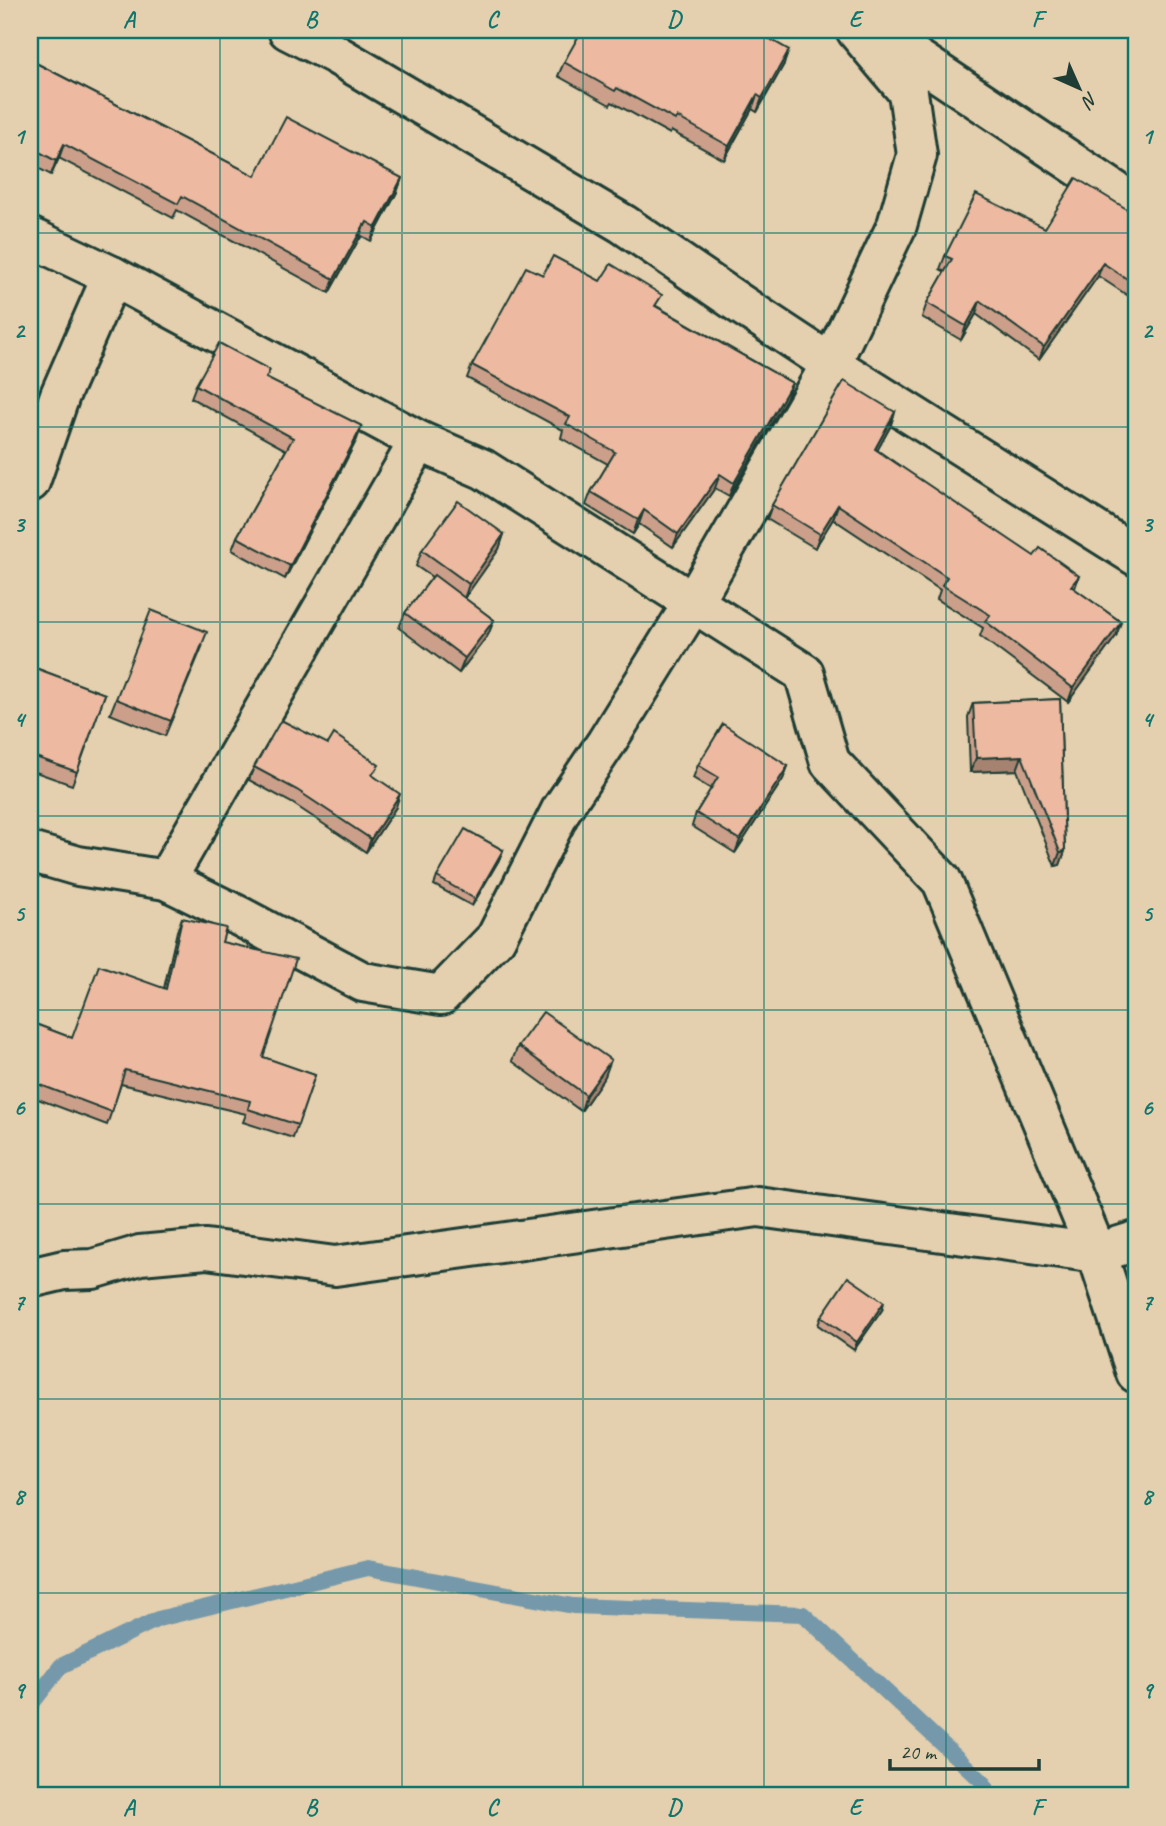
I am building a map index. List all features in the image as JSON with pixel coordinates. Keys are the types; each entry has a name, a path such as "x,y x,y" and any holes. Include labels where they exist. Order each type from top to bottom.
{"street":[{"path":"288,30 347,61 623,224 831,364 1136,556"},
{"path":"30,852 78,866 166,880 363,982 441,995 496,938 561,810 693,603 831,364 897,226 917,155 908,93 856,30"},
{"path":"874,30 1136,205"},
{"path":"30,237 112,276 419,441 483,469 804,673 830,762 942,881 1097,1253 1136,1373"},
{"path":"30,482 60,395 112,276"},
{"path":"166,880 419,441"},
{"path":"30,1279 64,1270 93,1269 140,1255 206,1249 335,1266 758,1207 1097,1253 1136,1241"}],"building":[{"path":"30,30 38,30 30,45"},
{"path":"582,30 754,30 789,50 762,98 757,95 729,146 617,88 615,91 564,62"},
{"path":"30,60 255,176 286,117 402,178 376,227 367,222 364,225 334,279 182,196 178,204 64,144 56,161 30,147"},
{"path":"1076,178 1130,211 1128,215 1136,220 1136,285 1103,263 1044,347 980,301 966,326 927,303 952,259 945,256 976,194 1045,228"},
{"path":"553,256 600,281 611,264 662,295 655,306 792,383 734,483 720,474 678,534 644,510 638,520 591,492 615,452 566,424 570,417 472,365 526,267 543,275"},
{"path":"219,343 270,370 266,378 362,426 290,566 237,537 293,438 196,385"},
{"path":"844,381 895,412 875,449 1034,556 1040,548 1079,576 1071,586 1121,622 1073,688 985,621 990,615 942,585 947,577 838,505 820,534 772,505"},
{"path":"458,501 504,534 469,584 422,550"},
{"path":"434,575 494,620 465,658 405,613"},
{"path":"151,610 207,632 171,721 116,699"},
{"path":"30,666 105,694 77,772 30,755"},
{"path":"1060,699 1065,851 1060,852 1022,756 976,758 973,703"},
{"path":"281,720 328,744 334,734 379,765 372,775 400,794 371,839 297,790 254,767"},
{"path":"723,724 788,766 740,840 696,813 718,777 698,765"},
{"path":"465,829 503,850 475,899 437,877"},
{"path":"182,918 226,928 222,942 296,959 263,1057 315,1075 298,1125 248,1109 250,1101 125,1070 112,1112 30,1081 30,1022 72,1038 99,965 166,989"},
{"path":"543,1012 611,1060 586,1095 518,1046"},
{"path":"848,1277 884,1302 857,1342 821,1317"}],"waterway":[{"path":"30,1706 61,1666 158,1619 368,1568 573,1606 803,1614 983,1782 990,1796"}]}
